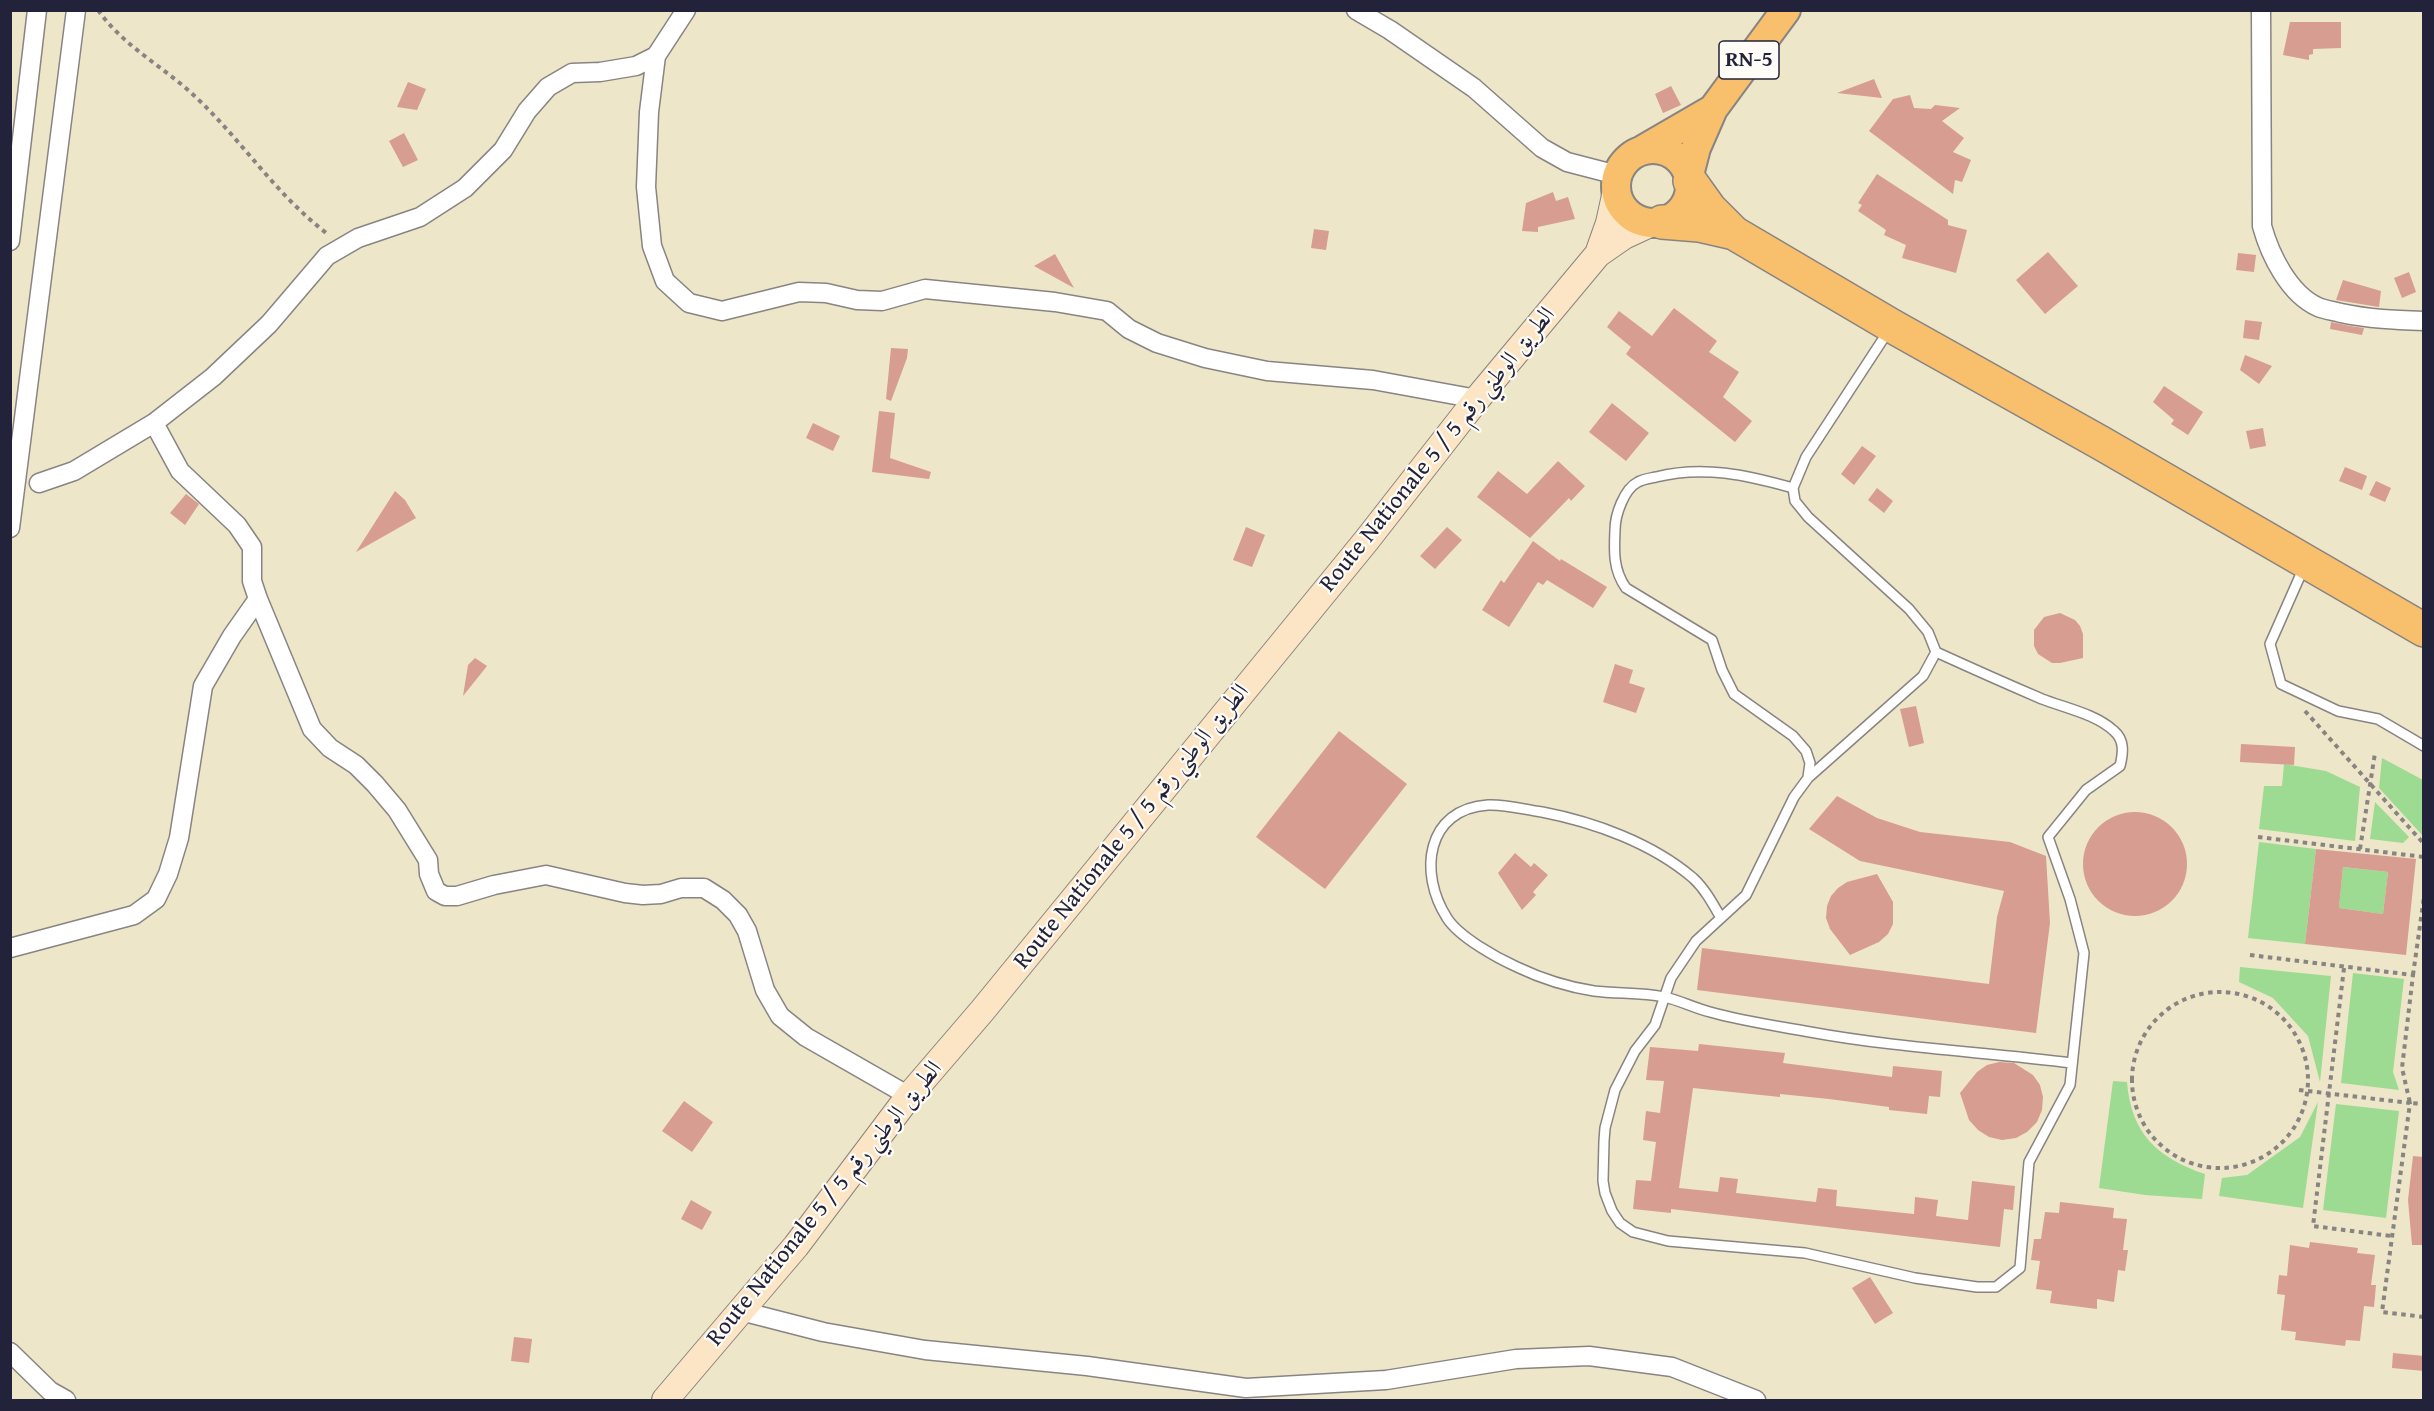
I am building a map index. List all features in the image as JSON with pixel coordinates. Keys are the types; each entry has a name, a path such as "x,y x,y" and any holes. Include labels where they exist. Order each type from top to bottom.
{"highway":[{"path":"1690,178 1710,209 1734,233 1892,326 2424,630"},
{"path":"1657,223 1699,225 1734,233"}],"main road":[{"name":"RN-5","path":"1690,178 1696,148 1713,109 1786,10"},
{"name":"RN-5","path":"1644,149 1713,109"},
{"path":"1644,149 1658,149 1672,153 1683,163 1690,178 1687,202 1673,218 1624,236 1598,254 1609,223 1617,183 1627,159 1644,149"},
{"path":"1617,183 1620,204 1628,214 1640,221 1657,223"},
{"name":"Route Nationale 5 / الطريق الوطني رقم 5","path":"665,1401 796,1246 909,1096 982,1011 1366,541 1477,399 1598,254"}],"street":[{"path":"10,241 37,10"},
{"path":"10,528 76,10"},
{"path":"686,10 656,56 649,112 646,187 652,246 665,280 689,303 722,311 799,292 826,293 857,300 882,301 925,289 1054,302 1107,311 1129,329 1157,343 1205,358 1267,371 1373,380 1477,399"},
{"path":"1356,10 1390,30 1474,88 1542,148 1567,162 1617,183"},
{"path":"2261,10 2262,226 2268,249 2278,268 2298,291 2318,307 2371,320 2424,321"},
{"path":"39,483 74,471 154,423 213,377 269,324 327,256 358,238 420,217 465,188 503,150 527,111 548,87 572,73 600,72 636,66 656,56"},
{"path":"154,423 180,471 237,525 252,547 252,581 312,729 330,748 356,765 397,810 428,860 429,874 436,891 445,896 457,897 494,885 546,875 643,895 661,894 681,888 704,888 723,900 738,915 747,932 765,990 780,1016 806,1037 909,1096"},
{"path":"10,948 134,915 156,899 168,874 179,838 196,744 199,702 204,686 232,636 258,599"},
{"path":"741,1311 823,1332 925,1350 1087,1366 1246,1388 1386,1380 1516,1359 1589,1356 1672,1367 1756,1401"},
{"path":"10,1352 50,1391 66,1401"}],"lane":[{"path":"1892,326 1806,457 1793,488 1795,501 1808,517 1909,609 1928,632 1936,652 2044,700 2090,717 2115,731 2121,740 2123,752 2120,766 2086,790 2048,837 2070,899 2084,953 2070,1085 2030,1162 2020,1268 1996,1287 1977,1287 1915,1278 1805,1253 1668,1241 1633,1232 1620,1223 1612,1211 1604,1181 1605,1128 1615,1090 1635,1051 1655,1025 1671,978 1696,940 1746,895 1794,796 1808,778 1923,676 1936,652"},
{"path":"1793,488 1753,477 1705,470 1666,475 1637,482 1626,494 1615,521 1614,554 1618,578 1626,588 1712,640 1722,670 1734,694 1793,736 1806,751 1810,763 1808,778"},
{"path":"2306,562 2270,644 2281,684 2338,711 2378,718 2424,746"},
{"path":"1721,918 1709,897 1694,879 1651,849 1568,817 1489,805 1464,809 1452,816 1436,836 1431,848 1432,887 1448,920 1491,954 1518,968 1572,986 1595,991 1664,996 1710,1012 1811,1032 1904,1046 2072,1063"}],"path":[{"path":"98,10 112,30 188,90 227,128 304,216 344,246"},
{"path":"2281,684 2424,844"},
{"path":"2360,849 2375,753"},
{"path":"2258,837 2424,857"},
{"path":"2424,897 2402,1068 2410,1103 2382,1312 2424,1317"},
{"path":"2250,955 2413,975"},
{"path":"2344,968 2313,1226 2391,1236"},
{"path":"2230,992 2257,999 2280,1015 2298,1037 2307,1063 2309,1091 2300,1120 2281,1144 2256,1161 2225,1168 2195,1165 2167,1151 2146,1129 2133,1101 2131,1071 2139,1044 2154,1020 2176,1003 2202,993 2230,992"},
{"path":"2299,1090 2424,1104"}],"green space":[{"path":"2382,758 2423,780 2423,836 2379,788"},
{"path":"2284,764 2326,771 2360,787 2355,841 2259,829 2264,786 2282,786"},
{"path":"2375,802 2409,837 2403,843 2370,839"},
{"path":"2259,842 2316,849 2305,944 2248,938"},
{"path":"2343,867 2388,872 2383,914 2339,908"},
{"path":"2240,967 2331,976 2320,1082 2308,1036 2273,998 2239,982"},
{"path":"2353,973 2404,979 2393,1072 2399,1090 2341,1083"},
{"path":"2113,1081 2127,1082 2134,1116 2150,1141 2173,1160 2205,1174 2202,1199 2145,1195 2099,1188"},
{"path":"2318,1102 2303,1208 2219,1196 2222,1178 2247,1175 2300,1137"},
{"path":"2336,1104 2399,1111 2386,1218 2323,1210"}],"building":[{"path":"2290,22 2341,22 2341,48 2313,49 2309,60 2283,55"},
{"path":"1874,79 1882,98 1837,93"},
{"path":"408,82 426,89 417,110 397,107"},
{"path":"1671,86 1681,105 1663,113 1655,94"},
{"path":"1910,95 1914,108 1931,109 1935,105 1960,108 1942,121 1964,138 1953,152 1971,160 1962,182 1955,180 1953,194 1869,131 1893,99"},
{"path":"404,133 418,160 403,167 389,141"},
{"path":"1877,174 1948,220 1948,225 1967,230 1956,273 1902,258 1906,245 1884,235 1886,230 1858,211 1862,205 1858,203"},
{"path":"1553,192 1556,201 1568,197 1575,219 1538,227 1538,232 1522,231 1526,203"},
{"path":"1314,229 1329,231 1326,250 1311,248"},
{"path":"2048,252 2078,286 2045,314 2016,280"},
{"path":"2238,253 2256,255 2254,272 2236,270"},
{"path":"1055,254 1074,288 1034,266"},
{"path":"2409,272 2416,292 2402,298 2394,278"},
{"path":"2343,280 2381,291 2379,307 2336,300"},
{"path":"1674,308 1717,341 1709,352 1739,372 1723,397 1752,421 1735,442 1626,354 1631,347 1607,327 1619,311 1652,336"},
{"path":"2245,320 2262,322 2259,340 2243,338"},
{"path":"2331,322 2364,328 2362,335 2330,329"},
{"path":"891,348 908,349 907,358 891,401 886,399"},
{"path":"2245,355 2272,366 2259,384 2240,370"},
{"path":"2164,386 2203,412 2188,435 2171,424 2174,420 2153,402"},
{"path":"1612,403 1649,433 1626,461 1589,432"},
{"path":"879,411 895,413 890,458 931,472 929,479 872,472"},
{"path":"813,423 840,436 833,451 806,438"},
{"path":"2263,428 2266,446 2250,449 2246,431"},
{"path":"1862,446 1876,456 1854,485 1841,474"},
{"path":"1558,461 1585,486 1571,501 1569,498 1530,538 1477,497 1498,471 1527,494"},
{"path":"2345,467 2367,476 2362,490 2339,481"},
{"path":"2376,481 2391,488 2385,502 2369,495"},
{"path":"1877,488 1893,501 1884,513 1868,500"},
{"path":"395,491 405,500 416,518 356,552"},
{"path":"186,494 199,504 185,525 170,513"},
{"path":"1246,527 1265,535 1252,567 1233,560"},
{"path":"1447,527 1462,540 1435,569 1420,556"},
{"path":"1533,541 1560,561 1561,559 1607,587 1593,608 1547,580 1543,585 1538,582 1509,627 1482,610 1501,580 1504,583"},
{"path":"2060,613 2075,620 2080,626 2083,634 2083,658 2052,663 2038,654 2034,646 2034,630 2044,617"},
{"path":"475,658 487,666 463,696 468,665"},
{"path":"1615,664 1633,670 1629,683 1645,688 1636,713 1603,702"},
{"path":"1916,706 1924,743 1909,747 1900,709"},
{"path":"1339,731 1407,784 1325,889 1256,837"},
{"path":"2241,744 2295,747 2294,765 2240,762"},
{"path":"1837,796 1877,818 1920,832 2010,842 2046,856 2050,923 2036,1033 1697,990 1702,948 1989,984 1997,917 2004,891 1860,861 1809,829"},
{"path":"2135,812 2155,816 2172,827 2183,844 2187,864 2183,884 2172,901 2155,912 2135,916 2115,912 2098,901 2087,884 2083,864 2087,844 2098,827 2115,816"},
{"path":"2316,849 2416,859 2406,955 2305,944","holes":["2343,867 2388,872 2383,914 2339,908"]},
{"path":"1515,853 1531,867 1534,863 1548,875 1533,892 1536,895 1522,910 1498,873"},
{"path":"1877,874 1893,902 1893,924 1888,934 1879,942 1850,955 1830,929 1826,918 1827,906 1831,896 1847,882"},
{"path":"1699,1044 1785,1053 1783,1063 1892,1077 1893,1066 1942,1071 1940,1097 1929,1096 1927,1114 1829,1099 1780,1094 1780,1097 1693,1088 1679,1188 1718,1192 1720,1177 1738,1179 1736,1193 1816,1202 1818,1188 1837,1190 1836,1206 1914,1214 1915,1197 1938,1200 1936,1216 1968,1220 1972,1181 2015,1186 2013,1210 2004,1209 2000,1247 1671,1209 1671,1213 1633,1209 1636,1180 1651,1181 1656,1142 1643,1140 1646,1111 1660,1113 1664,1081 1646,1080 1650,1047 1698,1051"},
{"path":"1999,1062 2014,1063 2033,1075 2040,1085 2043,1097 2042,1110 2037,1122 2027,1132 2016,1138 2002,1140 1989,1137 1969,1120 1960,1093 1977,1072 1987,1065"},
{"path":"684,1101 713,1122 692,1152 662,1131"},
{"path":"2413,1156 2424,1157 2424,1245 2412,1245 2408,1200"},
{"path":"691,1200 712,1212 702,1230 681,1219"},
{"path":"2060,1202 2114,1208 2113,1218 2127,1219 2123,1250 2128,1250 2125,1271 2118,1270 2114,1302 2097,1299 2097,1309 2050,1303 2052,1291 2036,1289 2040,1261 2031,1260 2034,1239 2041,1239 2045,1212 2059,1213"},
{"path":"2310,1242 2358,1248 2357,1253 2375,1255 2371,1285 2376,1285 2374,1307 2364,1306 2360,1341 2346,1340 2345,1346 2295,1340 2296,1332 2281,1330 2285,1295 2277,1294 2279,1275 2287,1276 2290,1245 2309,1248"},
{"path":"1870,1277 1893,1313 1875,1324 1852,1288"},
{"path":"514,1337 532,1339 529,1363 511,1361"},
{"path":"2393,1353 2424,1356 2424,1371 2392,1368"}]}
